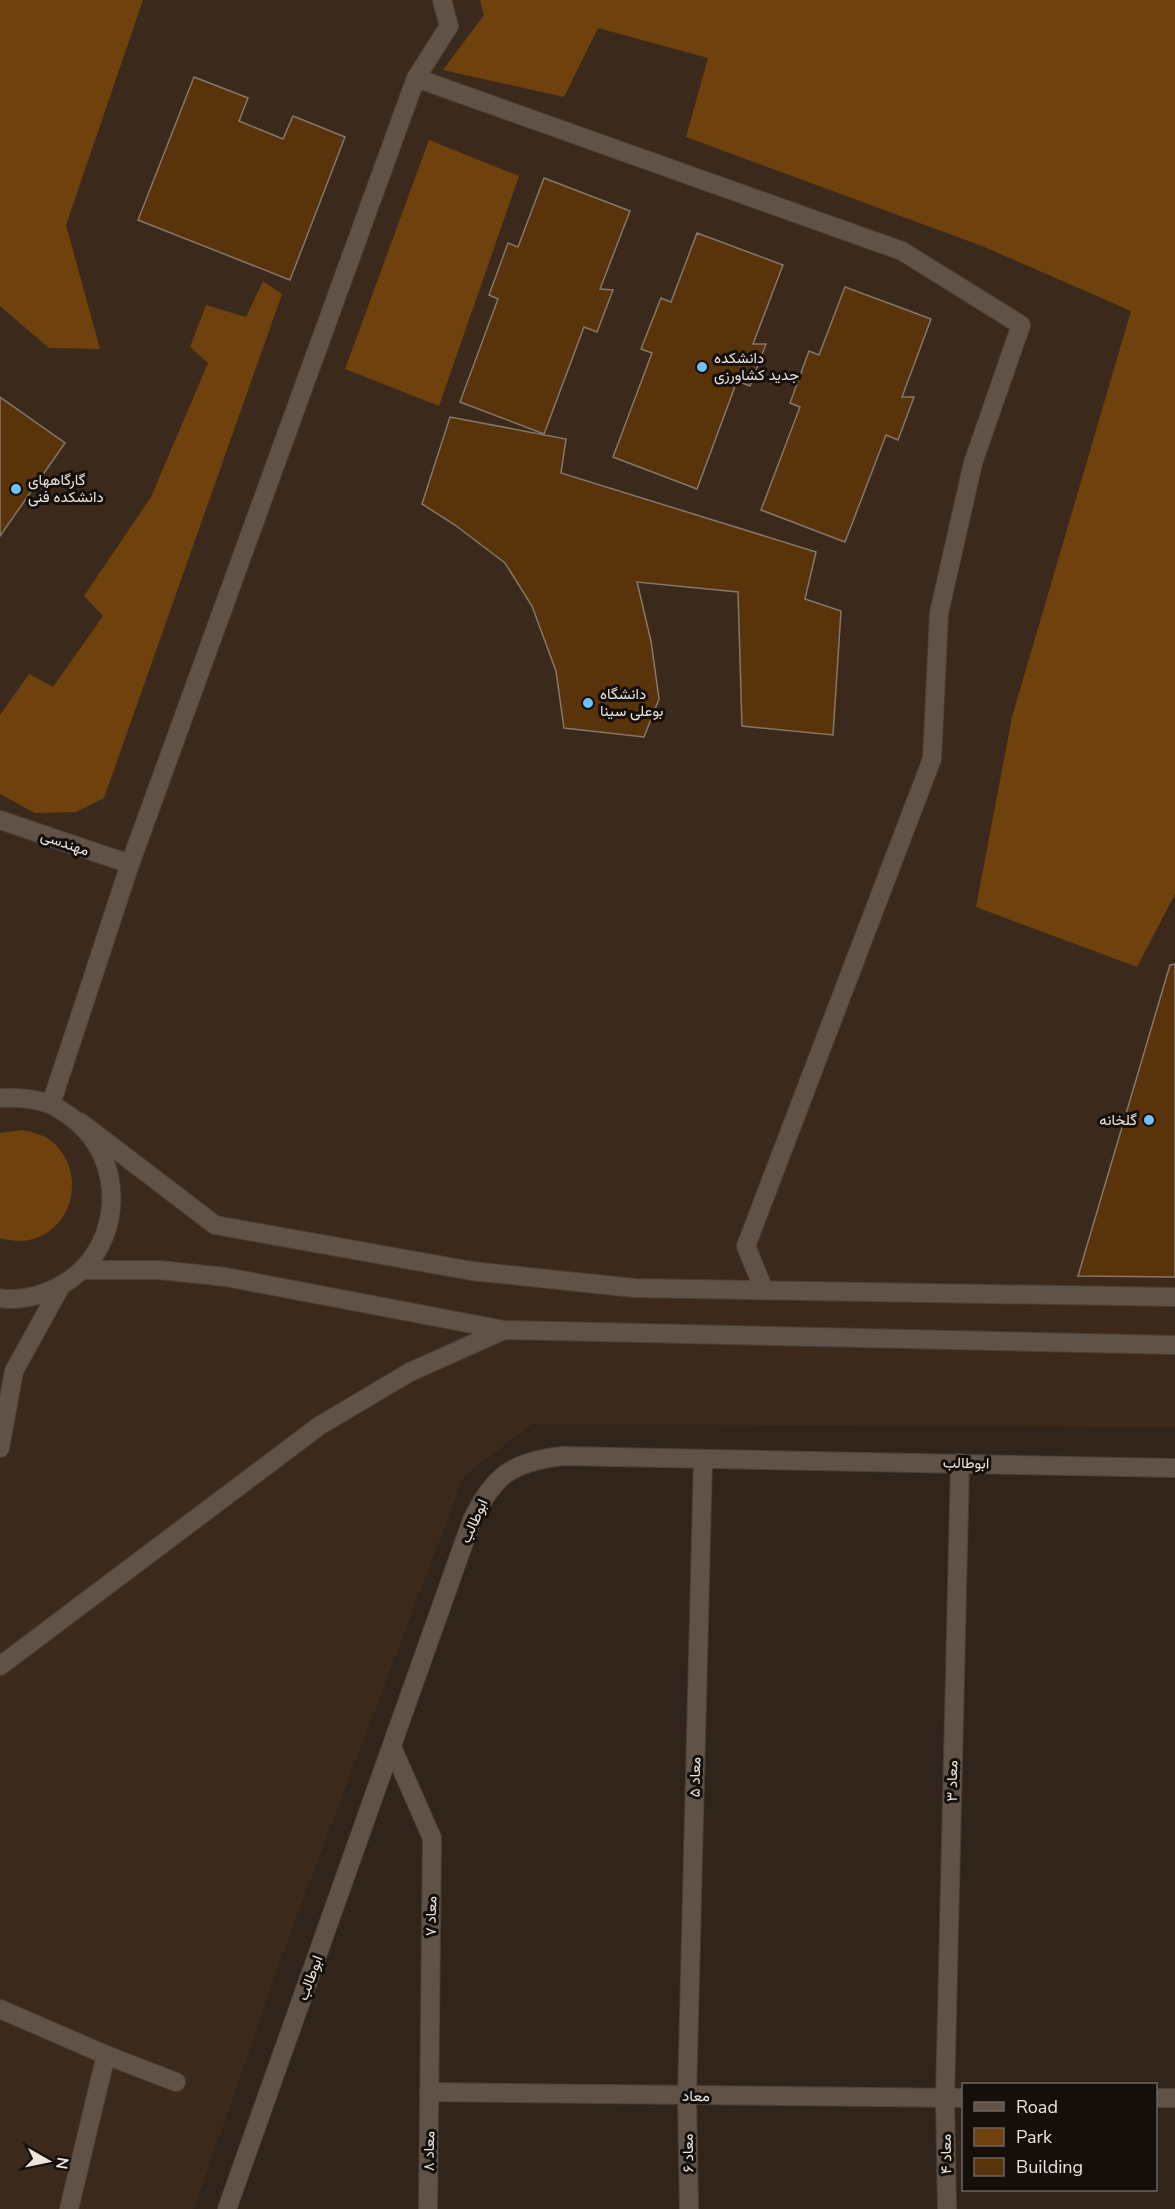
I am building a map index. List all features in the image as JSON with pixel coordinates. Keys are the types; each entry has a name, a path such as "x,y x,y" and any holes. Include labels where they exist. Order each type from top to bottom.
{"street":[{"path":"51,1104 130,864 416,78 449,26 442,0"},
{"path":"416,78 902,250 1021,325 973,463 939,613 932,759 746,1246 764,1290"},
{"name":"مهندسی","path":"0,820 130,864"},
{"path":"0,1098 22,1097 51,1104 80,1122 215,1225 472,1271 634,1288 1175,1297"},
{"path":"0,1298 36,1296 61,1286 82,1270 102,1244 112,1212 111,1179 100,1148 80,1122"},
{"path":"82,1270 159,1269 226,1277 504,1330 1175,1345"},
{"path":"0,1448 14,1371 61,1286"},
{"path":"0,1666 319,1426 410,1372 504,1330"},
{"name":"ابوطالب","path":"227,2209 472,1520 486,1494 506,1473 533,1460 563,1456 1175,1468"},
{"name":"معاد ۵","path":"687,2096 703,1459"},
{"name":"معاد ۳","path":"945,2098 960,1463"},
{"name":"معاد ۷","path":"392,1747 432,1838 429,2092"},
{"path":"0,2009 106,2055 176,2082"},
{"path":"69,2209 106,2055"},
{"name":"معاد","path":"429,2092 962,2098"},
{"name":"معاد ۸","path":"428,2209 429,2092"},
{"name":"معاد ۶","path":"687,2096 689,2209"},
{"name":"معاد ۴","path":"945,2098 947,2209"},
{"path":"1157,2098 1175,2098"}],"shaded area":[{"name":"دانشگاه بوعلی سینا","path":"0,0 1175,0 1175,1427 532,1424 464,1476 291,1931 194,2209 0,2209"}],"green space":[{"path":"0,0 143,0 66,225 100,349 49,348 0,306"},
{"path":"480,0 1175,0 1175,894 1137,967 976,907 1012,717 1131,311 982,246 686,137 708,58 598,28 564,97 443,70 484,15"},
{"path":"429,140 519,176 439,406 345,369"},
{"path":"263,281 282,294 104,798 76,812 35,813 0,794 0,715 29,674 53,687 103,616 84,596 151,497 208,363 190,347 206,305 246,317"},
{"path":"23,1130 45,1137 56,1145 66,1159 71,1174 72,1189 69,1204 62,1218 52,1229 39,1237 22,1241 0,1238 0,1133"}],"building":[{"path":"194,77 248,98 239,121 283,139 293,116 345,137 290,280 138,220"},
{"path":"544,178 630,211 600,289 613,290 597,332 584,327 544,434 460,402 498,299 489,295 508,243 518,247"},
{"name":"دانشکده جدید کشاورزی","path":"697,233 783,265 753,344 766,344 750,386 737,381 697,489 613,457 652,353 641,349 661,298 671,302"},
{"name":"دانشکده جدید کشاورزی","path":"845,287 931,319 902,397 914,397 898,440 886,435 845,542 761,510 800,407 790,403 809,351 819,355"},
{"name":"گارگاههای دانشکده فنی","path":"0,397 65,443 0,536"},
{"path":"450,417 566,439 561,473 816,552 805,599 841,611 833,735 742,726 738,592 637,582 651,641 659,699 644,737 564,728 556,671 532,606 505,563 455,525 422,504"},
{"name":"گلخانه","path":"1175,964 1175,1277 1078,1276 1170,965"}],"place":[{"name":"دانشکده جدید کشاورزی","path":"702,367"},
{"name":"گارگاههای دانشکده فنی","path":"16,489"},
{"name":"دانشگاه بوعلی سینا","path":"588,703"},
{"name":"گلخانه","path":"1149,1120"}]}
